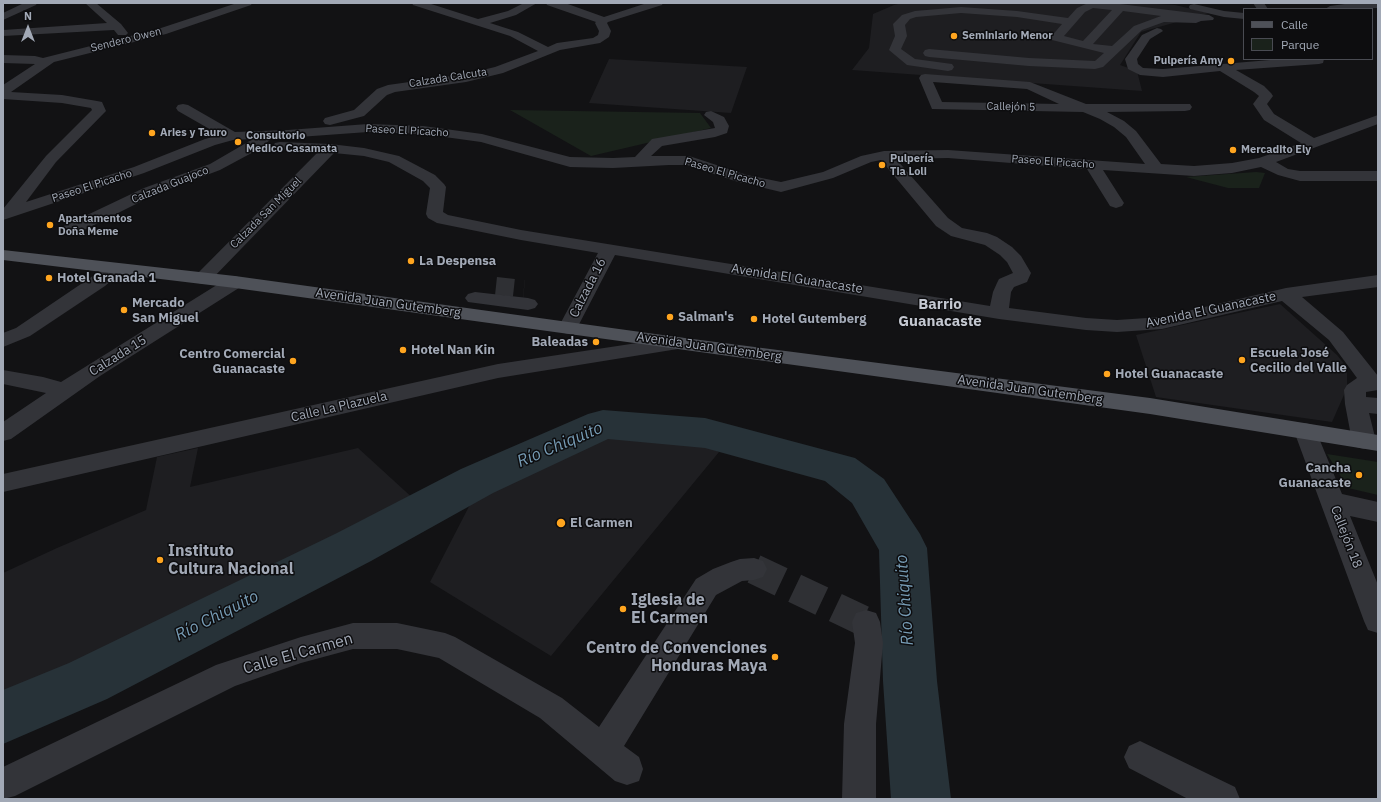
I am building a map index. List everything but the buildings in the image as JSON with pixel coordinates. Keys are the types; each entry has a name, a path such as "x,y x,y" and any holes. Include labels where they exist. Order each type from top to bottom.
{"main road":[{"name":"Avenida Juan Gutemberg","path":"3,255 236,282 456,312 528,305 568,328 677,344 1150,406 1371,442"},
{"path":"3,270 39,260"}],"street":[{"path":"3,17 32,3"},
{"path":"90,3 117,26 128,41"},
{"name":"Sendero Owen","path":"3,59 35,60 44,62 58,56 128,41 247,3"},
{"path":"417,3 514,34 548,51"},
{"path":"480,22 512,13 532,3"},
{"path":"551,3 604,20 658,3"},
{"path":"1186,5 1224,14 1243,16"},
{"path":"1338,8 1361,5 1378,5"},
{"path":"1115,50 1085,46 1056,39 1081,10 1090,6 1120,6 1175,15 1205,10"},
{"path":"1085,46 1120,6"},
{"path":"203,9 213,15"},
{"path":"963,68 932,66 911,62 895,50 901,36 899,24 906,16 961,10 1017,14 1071,22"},
{"path":"898,40 915,50 1095,65 1105,59 1138,28 1146,10"},
{"path":"1205,10 1196,20 1163,28 1146,37 1131,59 1132,66 1140,71 1163,73 1319,60"},
{"path":"430,18 445,12"},
{"path":"1138,28 1163,19 1196,20"},
{"name":"Calzada Calcuta","path":"288,134 319,123 359,113 382,92 393,88 466,78 499,70 557,47 596,41 603,37 605,30 601,23 604,20"},
{"path":"3,33 117,26"},
{"path":"1052,52 1105,59"},
{"path":"3,91 44,62"},
{"path":"1222,67 1259,89 1266,96 1260,104 1269,117 1312,143"},
{"name":"Callejón 5","path":"1085,108 1023,85 925,78 937,106 1085,108 1186,107"},
{"path":"3,95 62,99 97,104 99,111 51,159 6,214"},
{"path":"183,108 232,136"},
{"path":"1085,108 1105,116 1131,134 1157,169"},
{"path":"642,160 645,154 656,142 716,133 722,130 719,120 711,115"},
{"name":"Paseo El Picacho","path":"6,214 139,170 210,142 232,136 261,140 288,134 368,128 423,130 482,138 570,162 613,163 642,160 689,161 741,178 781,187 828,175 866,159 884,155 948,154 1092,166 1194,171 1232,168 1263,162 1378,120"},
{"name":"Avenida El Guanacaste","path":"261,140 364,152 394,159 429,178 438,188 434,214 443,220 609,249 999,313 1086,324 1117,326 1162,323 1286,294 1378,281"},
{"name":"Calzada Guajoco","path":"70,230 150,191 215,167 261,140"},
{"name":"Calzada San Miguel","path":"202,278 330,148"},
{"path":"884,155 942,222 957,232 991,241 1006,251 1015,260 1022,272 1020,278 1006,283 1002,292 999,313"},
{"path":"1263,162 1283,172 1300,176 1378,176"},
{"path":"1092,166 1116,202"},
{"name":"Calzada 16","path":"568,328 609,249"},
{"path":"3,341 23,332 115,269"},
{"name":"Calzada 15","path":"3,433 65,391 236,282"},
{"path":"456,312 475,298 496,286"},
{"path":"1286,294 1336,336 1375,383"},
{"path":"475,298 528,305"},
{"name":"Calle La Plazuela","path":"3,483 498,372 677,344"},
{"path":"3,377 43,384 65,391"},
{"path":"1371,442 1356,404 1355,390 1362,384 1375,383"},
{"path":"1356,404 1378,406"},
{"name":"Callejón 18","path":"1304,431 1378,621"},
{"path":"1332,502 1378,512"},
{"path":"603,750 706,587 723,577 740,570 754,569"},
{"path":"859,799 860,724 869,643 866,622"},
{"name":"Calle El Carmen","path":"3,784 227,675 301,650 353,636 397,636 445,646 551,708 627,769"},
{"path":"1140,757 1223,799"}],"shaded area":[{"path":"902,3 1140,3 1175,5 1209,13 1141,32 1120,65 1137,71 1142,91 852,70 869,48 873,14"},
{"path":"609,59 747,67 731,113 589,103"},
{"name":"Escuela José Cecilio del Valle","path":"1280,304 1337,355 1345,365 1347,373 1347,388 1332,422 1156,397 1136,335"},
{"name":"El Carmen","path":"604,432 696,440 719,452 551,656 430,582 478,489"},
{"name":"Instituto Cultura Nacional","path":"198,448 190,487 358,448 416,501 3,697 3,573 146,510 157,457"}],"green space":[{"path":"510,110 700,113 711,128 591,156"},
{"path":"1256,172 1265,173 1259,188 1228,188 1186,177"},
{"name":"Cancha Guanacaste","path":"1327,454 1378,462 1378,495 1348,488"}],"waterway":[{"name":"Río Chiquito","path":"3,717 88,681 354,547 477,481 603,424 705,433 840,469 868,491 903,548 910,681 921,799"}],"tunnel":[{"path":"496,286 524,289"},
{"path":"754,569 866,622"}],"place":[{"name":"Seminiario Menor","path":"954,36"},
{"name":"Pulpería Amy","path":"1231,61"},
{"name":"Aries y Tauro","path":"152,133"},
{"name":"Consultorio Medico Casamata","path":"238,142"},
{"name":"Mercadito Ely","path":"1233,150"},
{"name":"Pulpería Tia Loli","path":"882,165"},
{"name":"Apartamentos Doña Meme","path":"50,225"},
{"name":"La Despensa","path":"411,261"},
{"name":"Hotel Granada 1","path":"49,278"},
{"name":"Mercado San Miguel","path":"124,310"},
{"name":"Salman's","path":"670,317"},
{"name":"Hotel Gutemberg","path":"754,319"},
{"name":"Baleadas","path":"596,342"},
{"name":"Hotel Nan Kin","path":"403,350"},
{"name":"Escuela José Cecilio del Valle","path":"1242,360"},
{"name":"Centro Comercial Guanacaste","path":"293,361"},
{"name":"Hotel Guanacaste","path":"1107,374"},
{"name":"Cancha Guanacaste","path":"1359,475"},
{"name":"El Carmen","path":"561,523"},
{"name":"Instituto Cultura Nacional","path":"160,560"},
{"name":"Iglesia de El Carmen","path":"623,609"},
{"name":"Centro de Convenciones Honduras Maya","path":"775,657"}],"district":[{"name":"Barrio Guanacaste","path":"940,314"}]}
